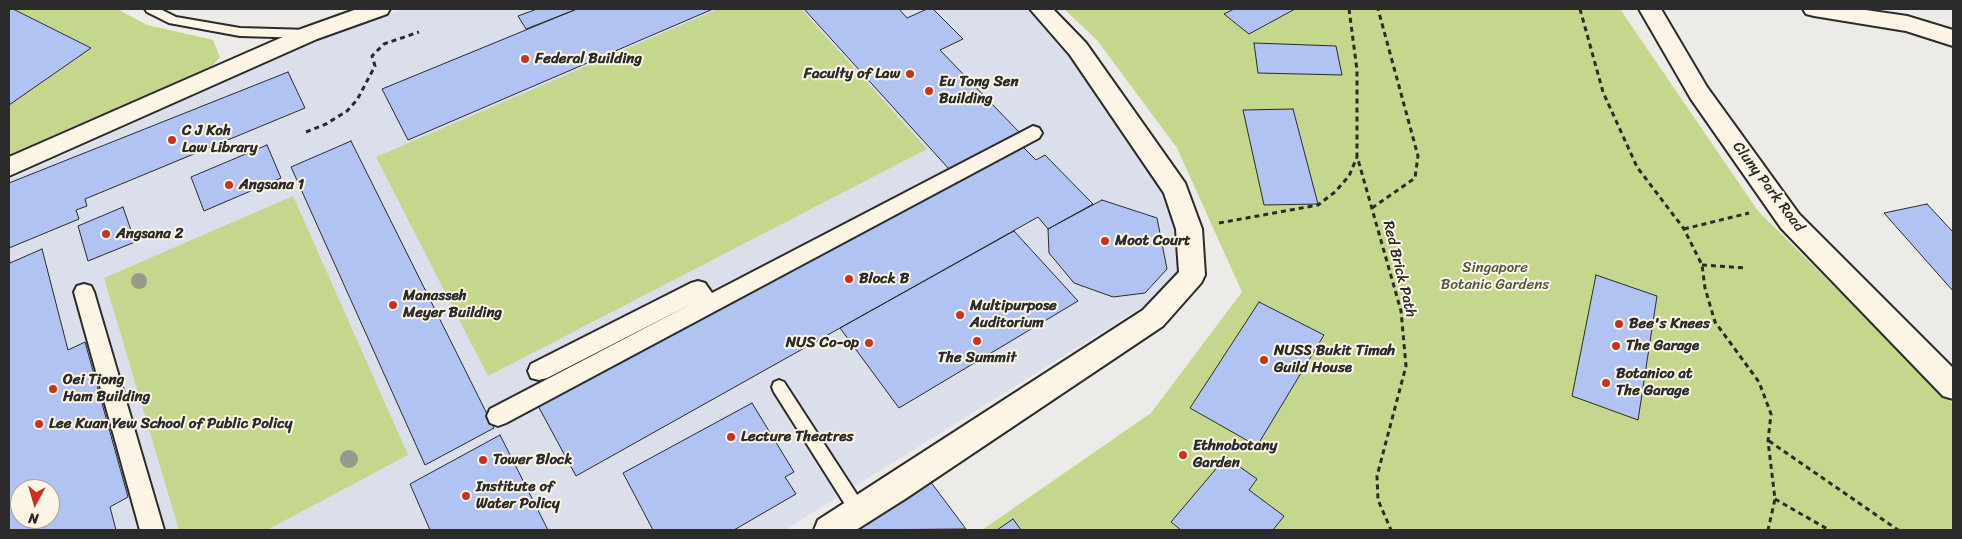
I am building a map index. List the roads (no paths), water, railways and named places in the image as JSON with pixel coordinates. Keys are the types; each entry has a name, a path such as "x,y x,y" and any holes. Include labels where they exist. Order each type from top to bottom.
{"street":[{"path":"9,167 309,34 379,9"},
{"path":"829,530 1152,318 1192,275 1189,229 1176,190 1078,49 1041,9"},
{"name":"Cluny Park Road","path":"1650,9 1699,93 1790,221 1953,388"},
{"path":"1814,9 1907,24 1953,38"},
{"path":"498,416 709,305 987,153 1033,133"},
{"path":"539,371 698,289 709,305"},
{"path":"84,292 152,530"}],"lane":[{"path":"150,9 174,20 240,32 309,34"},
{"path":"779,387 859,512"}],"place":[{"name":"Federal Building","path":"525,59"},
{"name":"Faculty of Law","path":"910,74"},
{"name":"Eu Tong Sen Building","path":"929,91"},
{"name":"C J Koh Law Library","path":"172,140"},
{"name":"Angsana 1","path":"229,185"},
{"name":"Angsana 2","path":"106,234"},
{"name":"Moot Court","path":"1105,241"},
{"name":"Block B","path":"849,279"},
{"name":"Manasseh Meyer Building","path":"393,305"},
{"name":"Multipurpose Auditorium","path":"960,315"},
{"name":"Bee's Knees","path":"1619,324"},
{"name":"The Summit","path":"977,341"},
{"name":"NUS Co-op","path":"869,343"},
{"name":"The Garage","path":"1616,346"},
{"name":"NUSS Bukit Timah Guild House","path":"1264,360"},
{"name":"Botanico at The Garage","path":"1606,383"},
{"name":"Oei Tiong Ham Building","path":"53,389"},
{"name":"Lee Kuan Yew School of Public Policy","path":"39,424"},
{"name":"Lecture Theatres","path":"731,437"},
{"name":"Ethnobotany Garden","path":"1183,455"},
{"name":"Tower Block","path":"483,460"},
{"name":"Institute of Water Policy","path":"466,496"}],"park label":[{"name":"Singapore Botanic Gardens","path":"1495,276"}]}
